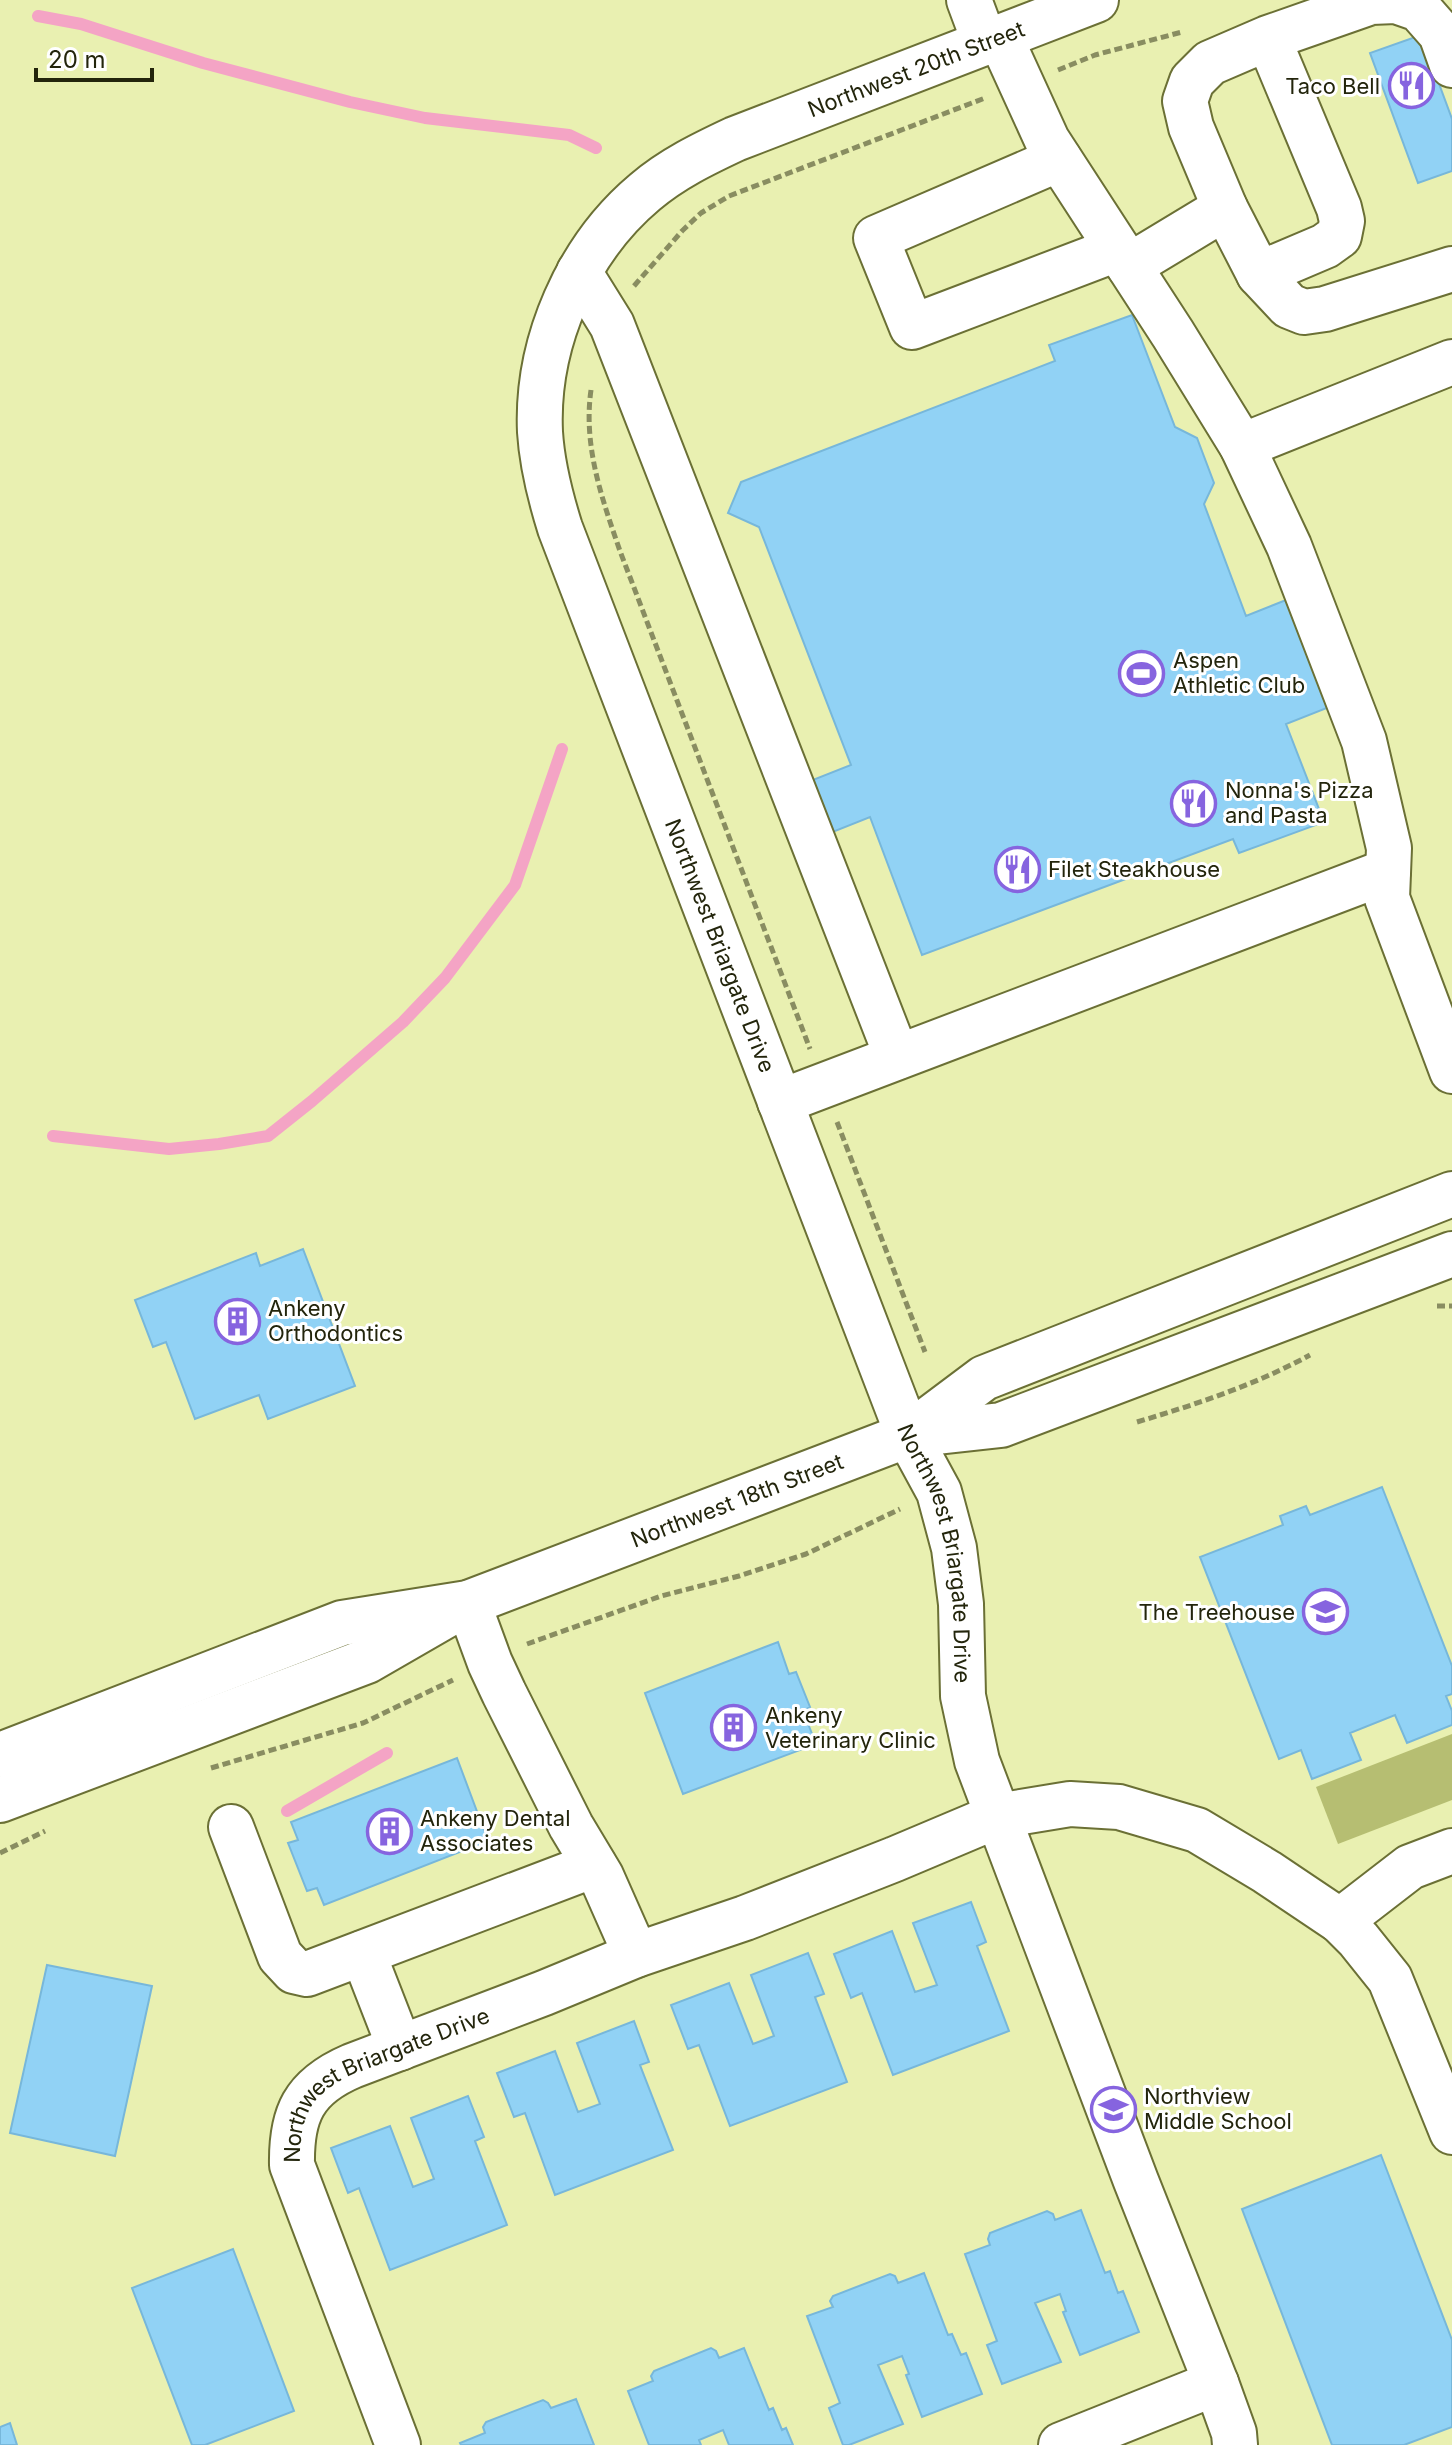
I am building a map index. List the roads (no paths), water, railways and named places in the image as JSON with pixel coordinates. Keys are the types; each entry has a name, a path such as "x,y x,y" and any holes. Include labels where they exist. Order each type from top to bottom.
{"street":[{"path":"969,0 1021,85 1047,140 1242,446 1289,546 1364,741 1389,848 1387,898 1450,1058"},
{"name":"Northwest 20th Street","path":"735,139 1096,0"},
{"path":"1452,65 1441,34 1419,9 1396,1 1371,2 1268,38 1210,63 1192,81 1185,101 1191,127 1225,208 1259,274 1289,306 1304,312 1325,309 1452,269"},
{"path":"1259,274 1325,246 1339,236 1342,221 1268,38"},
{"name":"Northwest Briargate Drive","path":"735,139 689,160 645,192 610,227 579,272 557,320 543,376 540,430 546,480 560,528 908,1435 939,1492 954,1548 961,1604 963,1696 977,1761 1216,2383 1234,2433 1235,2445"},
{"path":"1059,159 876,238 912,327 1123,258 1225,208"},
{"path":"579,272 612,325 897,1057"},
{"path":"1242,446 1452,362"},
{"path":"780,1102 1388,871"},
{"name":"Northwest 18th Street","path":"0,1755 342,1623 468,1603 908,1435 984,1378 1452,1194"},
{"path":"908,1435 1001,1425 1452,1254"},
{"path":"0,1800 367,1661 468,1603 490,1663 571,1826 594,1865 636,1955"},
{"path":"997,1816 1070,1804 1119,1807 1184,1826 1197,1830 1256,1865 1340,1921 1390,1979 1452,2132"},
{"name":"Northwest Briargate Drive","path":"398,2445 292,2165 292,2140 298,2113 309,2096 333,2074 636,1955 745,1918 997,1816"},
{"path":"231,1827 280,1956 294,1971 307,1974 594,1865"},
{"path":"1340,1921 1410,1867 1452,1851"},
{"path":"363,1953 400,2048"},
{"path":"1061,2445 1216,2383"}],"waterway":[{"path":"38,16 81,24 203,63 350,102 425,118 569,135 596,148"},
{"path":"53,1136 169,1149 268,1136 403,1022 445,978 515,885 562,749"},
{"path":"287,1811 387,1753"}],"place":[{"name":"Taco Bell","path":"1411,86"},
{"name":"Aspen Athletic Club","path":"1142,673"},
{"name":"Nonna's Pizza and Pasta","path":"1194,803"},
{"name":"Filet Steakhouse","path":"1017,869"},
{"name":"Ankeny Orthodontics","path":"237,1321"},
{"name":"The Treehouse","path":"1326,1612"},
{"name":"Ankeny Veterinary Clinic","path":"734,1728"},
{"name":"Ankeny Dental Associates","path":"389,1831"},
{"name":"Northview Middle School","path":"1113,2109"}]}
